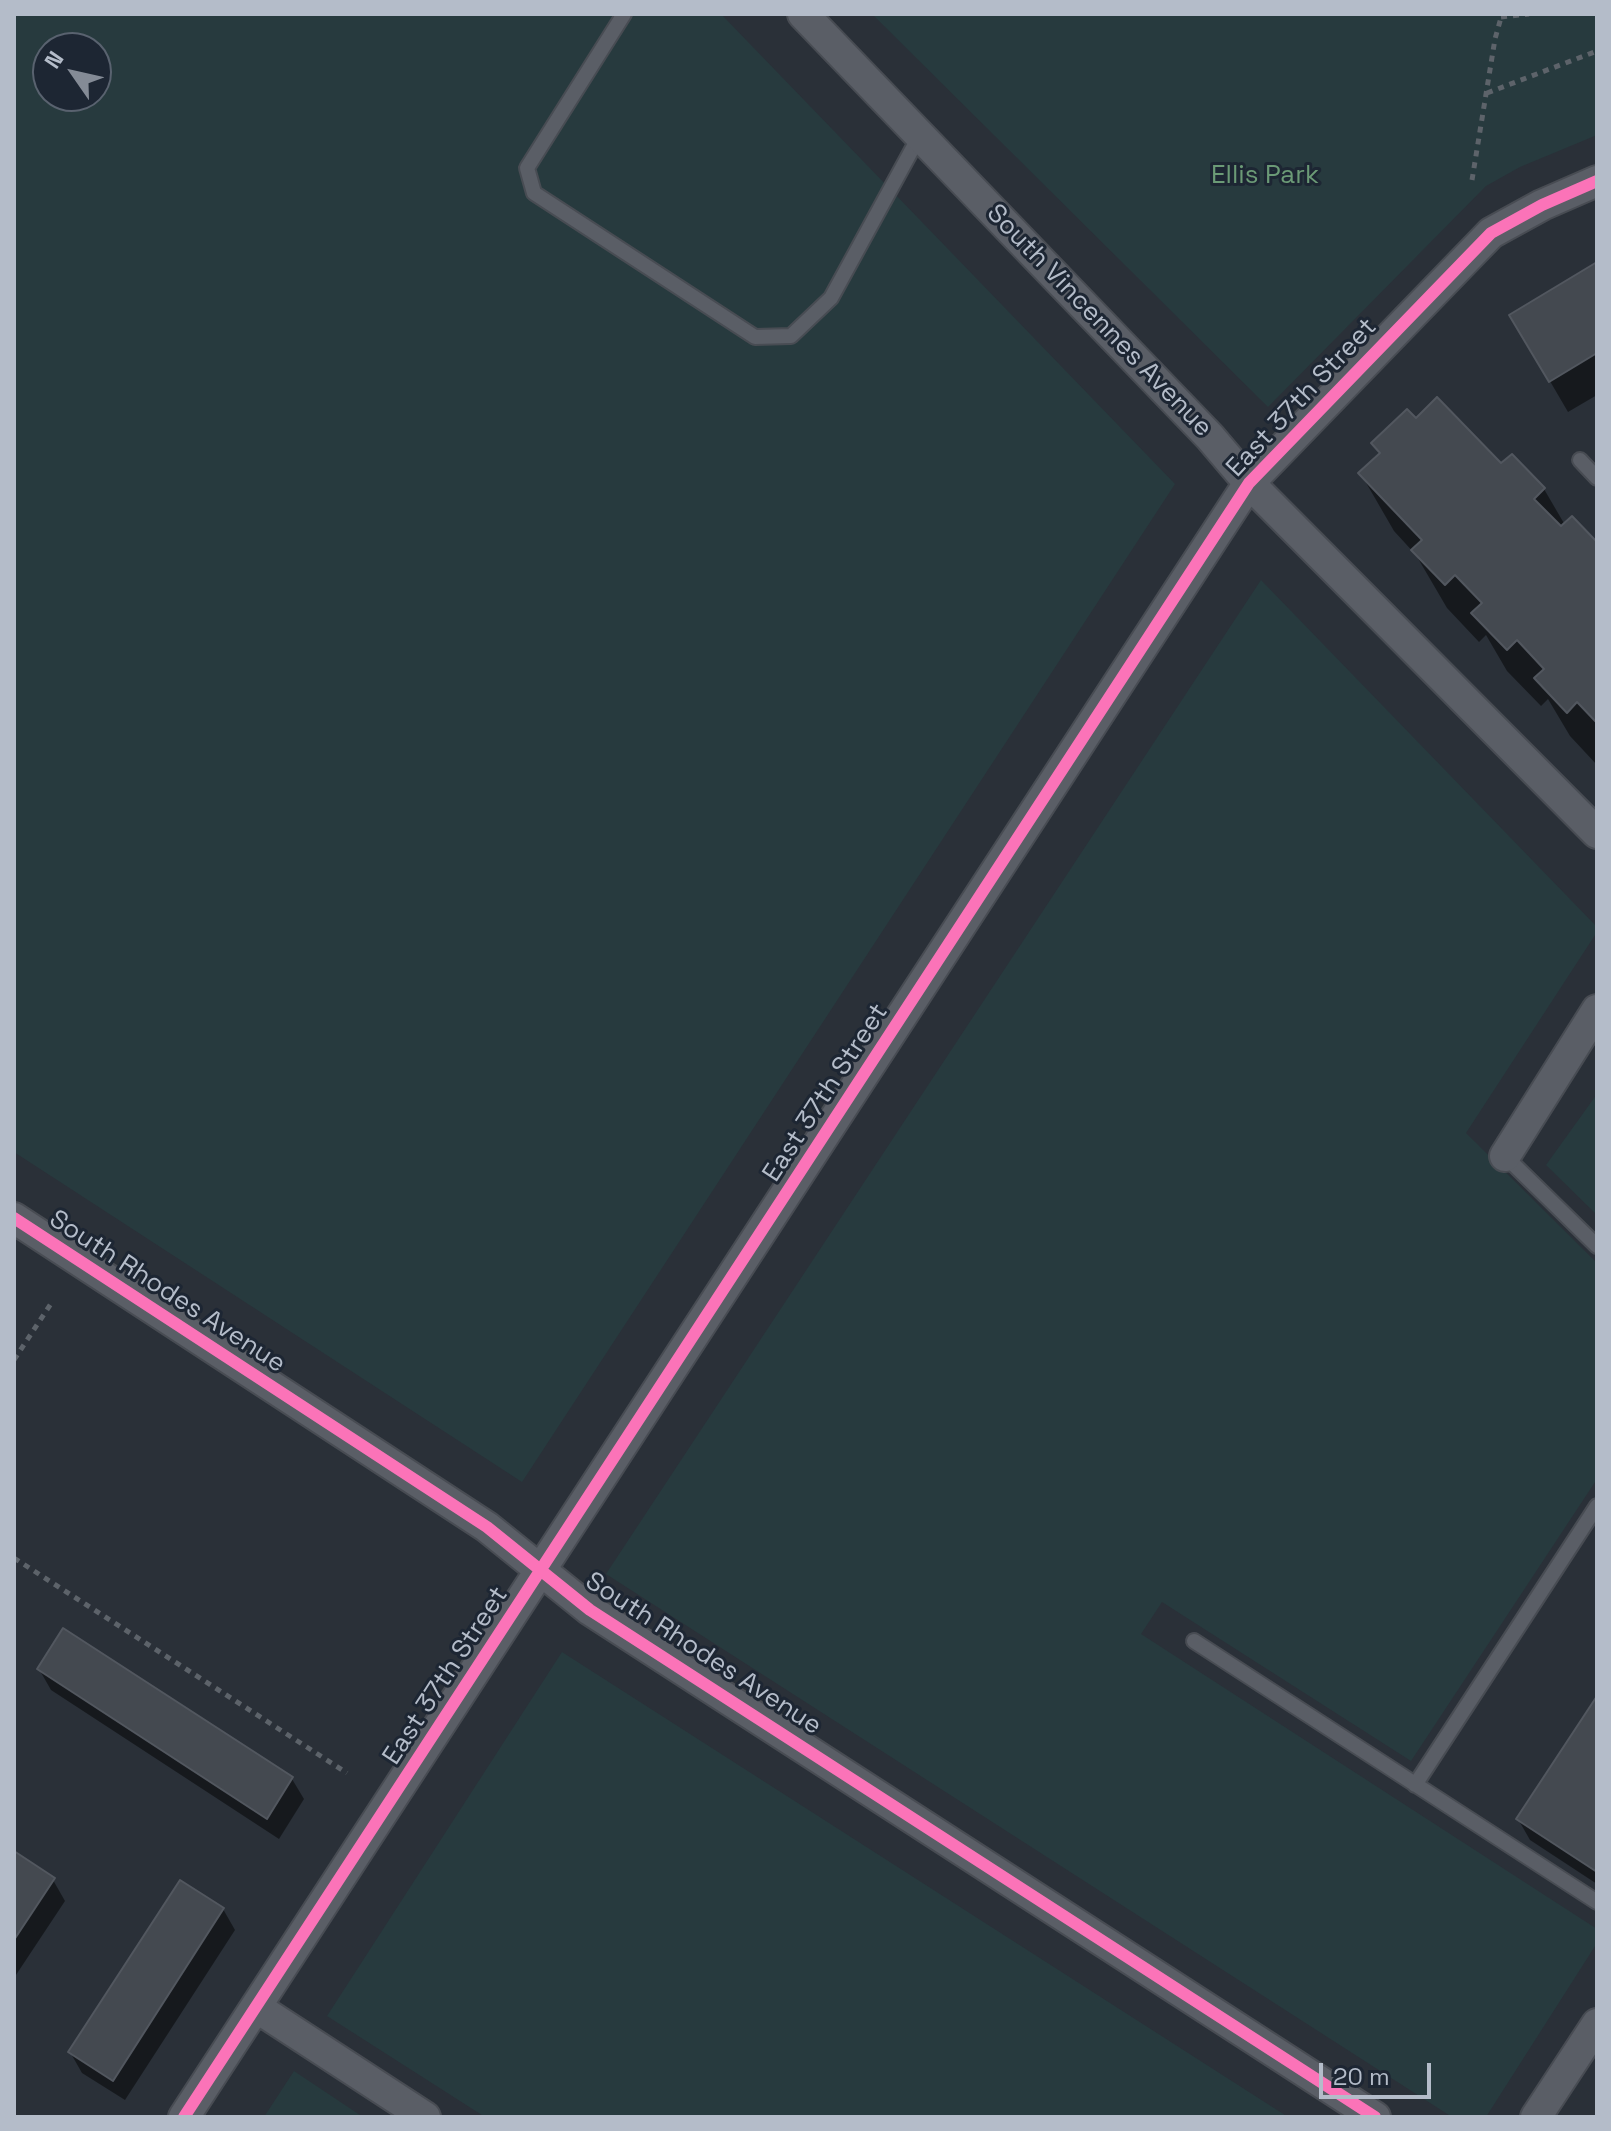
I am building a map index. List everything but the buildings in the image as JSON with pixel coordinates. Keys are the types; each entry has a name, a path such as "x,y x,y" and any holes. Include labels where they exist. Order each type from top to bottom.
{"street":[{"name":"South Vincennes Avenue","path":"803,14 1210,437 1249,483 1597,833"},
{"name":"East 37th Street","path":"184,2117 1249,483 1491,233 1542,205 1597,181"},
{"path":"1505,1156 1597,1010"},
{"name":"South Rhodes Avenue","path":"14,1218 487,1527 590,1610 1375,2117"},
{"path":"256,2007 425,2117"},
{"path":"1536,2117 1597,2024"}],"lane":[{"path":"624,14 527,168 534,193 755,337 791,336 831,298 920,135"},
{"path":"1580,460 1597,478"},
{"path":"1505,1156 1597,1246"},
{"path":"1415,1785 1597,1506"},
{"path":"1194,1641 1597,1902"}],"path":[{"path":"1472,180 1502,16 1529,14"},
{"path":"1487,93 1597,51"},
{"path":"14,1360 52,1302"},
{"path":"14,1558 347,1773"}],"green space":[{"path":"14,14 721,14 1175,484 522,1482 14,1152"},
{"name":"Ellis Park","path":"872,14 1597,14 1597,135 1520,167 1486,186 1268,407"},
{"path":"1261,580 1597,927 1597,932 1466,1133 1597,1263 1597,1479 1411,1761 1162,1602 1141,1634 1597,1929 1597,1943 1486,2117 1452,2117 606,1574"},
{"path":"1597,1094 1597,1215 1546,1165"},
{"path":"562,1652 1288,2117 485,2117 327,2016"},
{"path":"294,2071 363,2117 264,2117"}],"cycle path":[{"path":"184,2117 1249,483 1491,233 1542,205 1597,181"},
{"path":"14,1218 487,1527 590,1610 1375,2117"}]}
